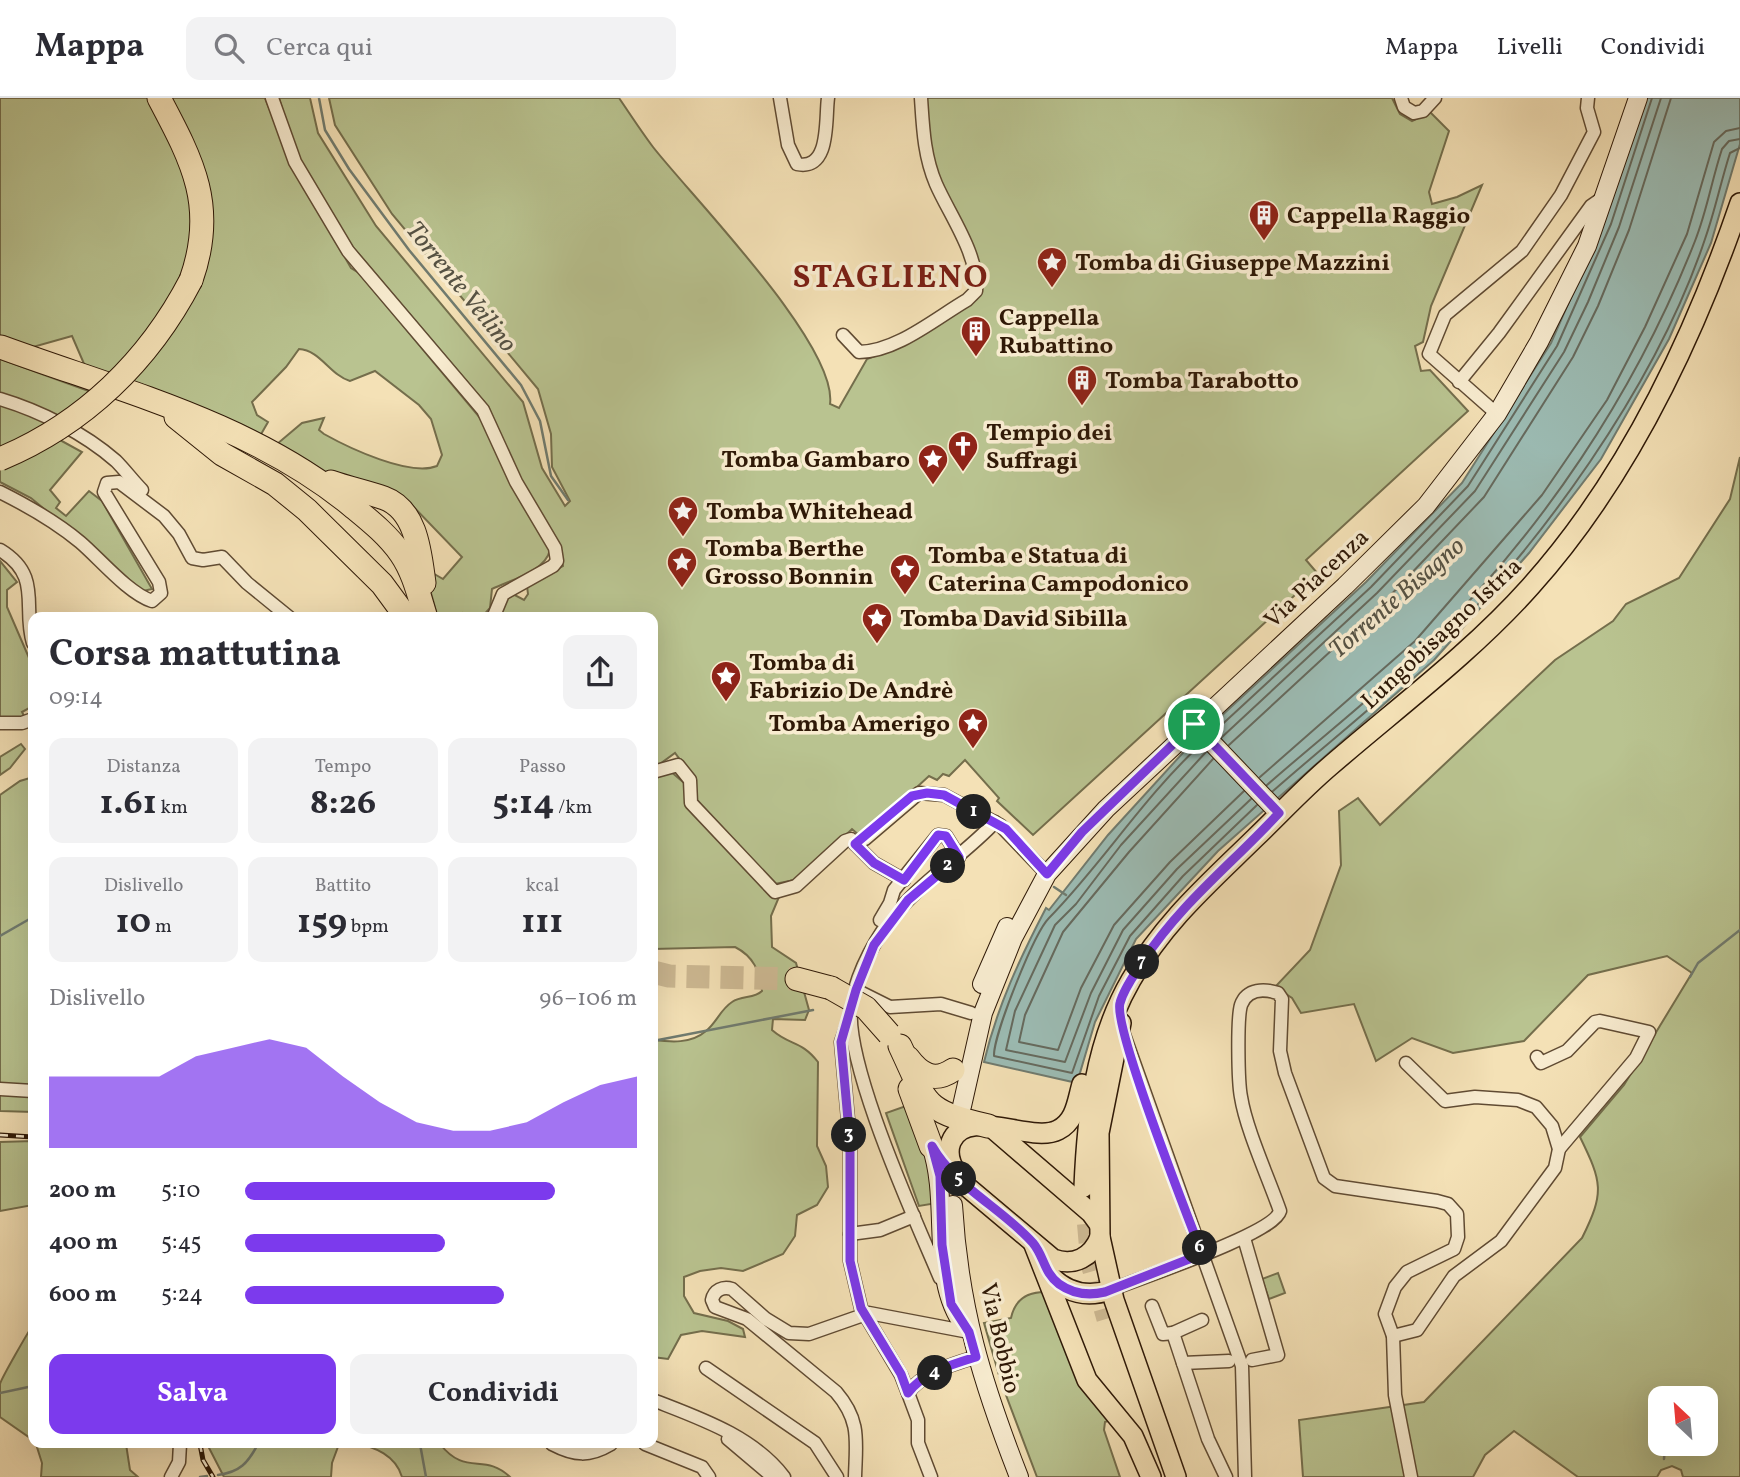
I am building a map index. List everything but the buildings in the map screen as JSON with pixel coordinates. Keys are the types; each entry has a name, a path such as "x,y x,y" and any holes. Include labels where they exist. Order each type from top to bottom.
{"highway":[{"path":"0,460 62,426 116,384 158,334 191,280 202,235 201,194 195,170 159,98"},
{"path":"1,347 243,436 315,476 385,498 405,514 415,534 426,612"},
{"path":"159,404 222,454 275,484 307,510 382,584 403,612"},
{"path":"797,979 831,988 866,1008 917,1070 926,1076 943,1076 953,1070"},
{"path":"894,1040 932,1107 947,1116 989,1126"},
{"path":"894,1040 932,1146"}],"main road":[{"name":"Via Piacenza","path":"1035,895 1047,874 1082,832 1197,728 1426,506 1497,414 1539,342 1581,257 1638,98"},
{"name":"Lungobisagno Istria","path":"1084,1187 1090,1105 1103,1048 1130,981 1159,936 1189,900 1257,837 1275,809 1328,767 1512,606 1580,524 1629,448 1684,346 1711,287 1740,204"},
{"path":"1197,728 1275,809"},
{"path":"1257,837 1294,807 1328,767"},
{"path":"953,1070 971,1013 1002,935 1019,910 1035,895"},
{"path":"962,1106 983,1013 1013,938 1035,895"},
{"path":"1119,1005 1122,1029 1099,1133 1099,1230 1111,1290 1176,1477"},
{"path":"962,1182 949,1157 951,1141 965,1128 989,1126 1043,1135 1058,1131 1069,1123 1074,1116 1098,1031 1119,1005"},
{"path":"932,1146 946,1169 1053,1259 1072,1262 1089,1254 1099,1230 1091,1213 989,1126"},
{"path":"932,1146 940,1176 942,1245 951,1304 969,1332"},
{"name":"Via Bobbio","path":"953,1205 969,1332 1019,1477"},
{"path":"1034,1245 1087,1380 1133,1436 1151,1477"},
{"path":"1045,1270 1058,1283 1074,1292 1090,1295 1111,1290"},
{"path":"1106,1319 1164,1477"}],"street":[{"path":"272,98 295,162 348,251 483,410 516,482 555,548 557,561 553,566 503,594 496,612"},
{"path":"780,98 791,155 797,164 806,165 816,160 822,149 828,98"},
{"path":"843,335 859,352 877,349 896,342 976,291 976,280 965,246 935,183 925,152 921,98"},
{"path":"1401,98 1408,111 1423,111 1435,98"},
{"path":"1497,414 1427,351 1445,315 1522,251 1561,195 1594,132 1587,108 1588,98"},
{"name":"Via Piacenza","path":"1460,382 1591,206 1604,197"},
{"path":"1563,247 1581,257"},
{"path":"0,398 31,408 117,462 153,500 153,507"},
{"path":"0,492 33,509 79,541 137,592 152,601 161,593 159,582 106,497 104,488 107,483 119,482 153,507 179,534 192,558 203,560 222,557 247,583 283,612"},
{"path":"0,550 18,564 24,575 31,600 31,612"},
{"path":"0,723 28,721"},
{"path":"658,771 678,765 690,780 691,803 775,892 796,887 848,839 874,863 904,880"},
{"path":"855,844 912,796 927,793 944,795 1006,829 1047,874"},
{"name":"Via Bobbio","path":"951,1304 914,1216 862,1077 850,1016 856,990 874,945 896,913 995,822"},
{"path":"880,920 890,903 892,892 938,835 946,836 959,857"},
{"path":"856,990 890,1007 941,1004 971,1013"},
{"path":"1111,1290 1244,1238 1269,1225 1280,1210 1241,1098 1241,1005 1254,992 1269,990 1278,993 1282,999 1280,1051 1285,1073 1324,1178 1335,1186 1437,1201 1448,1204 1457,1214 1458,1237 1454,1249 1416,1266 1395,1287 1385,1314 1393,1336 1395,1395 1411,1477"},
{"path":"850,1016 841,1042 849,1120 850,1261 864,1314 901,1374 918,1420 918,1443 931,1477"},
{"path":"1393,1336 1417,1330 1454,1276 1501,1241 1555,1168 1559,1149 1636,1058 1649,1032 1595,1022 1567,1051 1541,1063 1537,1057"},
{"path":"1122,1029 1242,1366 1245,1477"},
{"path":"1406,1063 1445,1101 1475,1097 1518,1100 1536,1107 1552,1126 1559,1149"},
{"path":"0,1088 28,1091"},
{"path":"850,1234 880,1230 914,1216"},
{"path":"1244,1238 1278,1355 1252,1360"},
{"path":"855,1477 856,1426 846,1404 836,1392 747,1319 720,1310 712,1300 720,1289 732,1289 783,1331 799,1335 864,1314 969,1332"},
{"path":"1152,1306 1163,1334 1173,1333 1202,1320"},
{"path":"1173,1333 1208,1439 1226,1477"},
{"path":"908,1393 914,1384 942,1369 976,1357"},
{"path":"1183,1363 1229,1361"},
{"path":"706,1368 814,1443 837,1477"},
{"path":"658,1402 746,1442 784,1477"},
{"path":"723,1430 726,1438 773,1477"},
{"path":"171,1477 180,1462 180,1448"},
{"path":"563,1448 581,1455 604,1448"},
{"path":"655,1448 702,1467 709,1477"}],"green space":[{"path":"0,98 265,98 291,163 351,268 359,273 481,419 550,550 547,558 534,570 492,589 490,608 486,612 436,612 424,568 443,579 462,557 406,499 348,486 277,444 302,423 324,418 319,430 364,453 411,468 437,466 442,455 431,419 419,405 375,371 350,381 313,354 299,349 286,367 252,402 257,415 268,422 260,436 88,373 72,336 26,349 2,336 0,339"},
{"path":"279,98 310,98 318,133 376,226 523,402 542,468 565,506 570,501 552,467 551,434 538,389 392,214 335,125 329,98 619,98 653,147 788,310 811,346 826,378 830,404 839,408 867,359 901,346 977,299 980,293 931,155 926,98 1392,98 1400,114 1412,121 1430,112 1449,131 1429,192 1432,204 1457,197 1482,185 1431,306 1423,342 1415,346 1421,371 1430,370 1468,411 1306,560 1318,574 1033,835 997,801 999,798 965,760 949,776 943,774 937,780 929,776 865,835 860,836 852,829 799,879 770,885 694,801 696,781 675,753 658,765 658,612 499,612 501,604 511,593 524,600 528,594 527,586 563,566 559,545 519,477 488,406 351,245 298,162"},
{"path":"0,359 97,394 0,450"},
{"path":"60,440 82,452 50,490 60,502 56,508 66,516 89,491 102,501 152,589 143,591 31,498 0,482 0,469"},
{"path":"1740,457 1740,1477 1683,1477 1681,1470 1672,1466 1661,1470 1657,1477 1578,1477 1514,1431 1485,1455 1473,1477 1303,1477 1299,1420 1424,1402 1582,1238 1594,1209 1598,1187 1593,1165 1580,1137 1624,1085 1692,973 1667,956 1588,975 1524,1041 1453,1053 1412,1038 1376,1061 1354,1004 1301,1013 1292,998 1275,987 1310,950 1341,865 1339,811 1358,798 1380,825 1555,660 1613,621 1626,604 1679,578 1730,499"},
{"path":"0,561 17,582 7,590 7,607 28,655 28,709 22,712 25,718 0,721"},
{"path":"21,744 25,749 10,768 0,775 0,757"},
{"path":"669,770 683,782 767,891 779,897 771,916 772,947 796,963 809,1010 805,1020 773,1019 772,1030 801,1046 818,1062 817,1146 826,1166 828,1187 817,1205 797,1215 795,1236 783,1254 743,1271 721,1268 684,1277 684,1296 694,1313 728,1321 743,1329 745,1337 702,1331 681,1335 668,1359 658,1358 658,1040 694,1038 710,1027 732,1002 762,991 754,965 747,955 735,947 658,949 658,773"},
{"path":"28,779 28,1112 0,1111 0,795"},
{"path":"906,1106 929,1163 937,1203 919,1206 886,1113"},
{"path":"28,1141 28,1206 0,1211 0,1142"},
{"path":"1278,1273 1285,1293 1269,1299 1262,1279"},
{"path":"1045,1292 1114,1419 1105,1422 1104,1430 1120,1477 1037,1477 1001,1382 984,1323 1011,1318 1019,1301 1033,1293"},
{"path":"28,1333 28,1437 0,1417 0,1384"},
{"path":"37,1448 127,1448 130,1470 138,1477 41,1477 42,1463"},
{"path":"209,1448 338,1448 331,1477 224,1477"},
{"path":"372,1448 444,1448 458,1460 492,1466 510,1477 402,1477 395,1463 384,1453"}],"water":[{"name":"Torrente Bisagno","path":"1646,98 1740,98 1740,144 1711,243 1669,339 1601,459 1529,553 1434,660 1218,851 1136,939 1095,1022 1077,1083 984,1062 1010,983 1046,908 1049,910 1108,835 1191,744 1366,582 1462,483 1551,343 1604,222"}],"waterway":[{"name":"Torrente Veilino","path":"319,98 325,130 349,169 409,250 521,385 540,421 551,476 568,500"},
{"name":"Torrente Veilino","path":"1054,887 1066,895"},
{"path":"0,936 28,920"},
{"path":"1690,977 1698,963 1740,930"},
{"path":"658,1040 813,1010"},
{"path":"0,1393 28,1387"},
{"path":"218,1475 232,1472 242,1466 256,1448"},
{"path":"421,1448 426,1477"},
{"path":"200,1477 207,1476"}],"tunnel":[{"path":"658,973 669,976 797,979"},
{"path":"953,1165 953,1205"},
{"path":"1084,1195 1090,1264 1106,1319"}],"railway":[{"path":"0,1135 28,1137"},
{"path":"201,1448 203,1460 213,1477"}],"place":[{"name":"Cappella Raggio","path":"1264,242"},
{"name":"Tomba di Giuseppe Mazzini","path":"1052,289"},
{"name":"Cappella Rubattino","path":"976,358"},
{"name":"Tomba Tarabotto","path":"1082,407"},
{"name":"Tempio dei Suffragi","path":"963,473"},
{"name":"Tomba Gambaro","path":"933,486"},
{"name":"Tomba Whitehead","path":"683,538"},
{"name":"Tomba Berthe Grosso Bonnin","path":"682,589"},
{"name":"Tomba e Statua di Caterina Campodonico","path":"905,596"},
{"name":"Tomba David Sibilla","path":"877,645"},
{"name":"Tomba di Fabrizio De Andrè","path":"726,703"},
{"name":"Tomba Amerigo","path":"973,750"}],"district":[{"name":"STAGLIENO","path":"891,276"}],"route":[{"path":"1194,724 1279,813 1189,900 1159,936 1130,981 1119,1005 1125,1042 1202,1254 1105,1292 1090,1295 1074,1292 1051,1277 1034,1245 946,1169 932,1146 940,1176 942,1245 951,1304 969,1332 976,1357 942,1369 914,1384 908,1393 901,1374 861,1308 850,1261 850,1142 841,1042 852,1001 874,945 908,900 959,857 946,836 938,835 904,880 874,863 855,844 865,839 912,796 919,793 944,795 1006,829 1047,874 1082,832 1194,724"}]}
